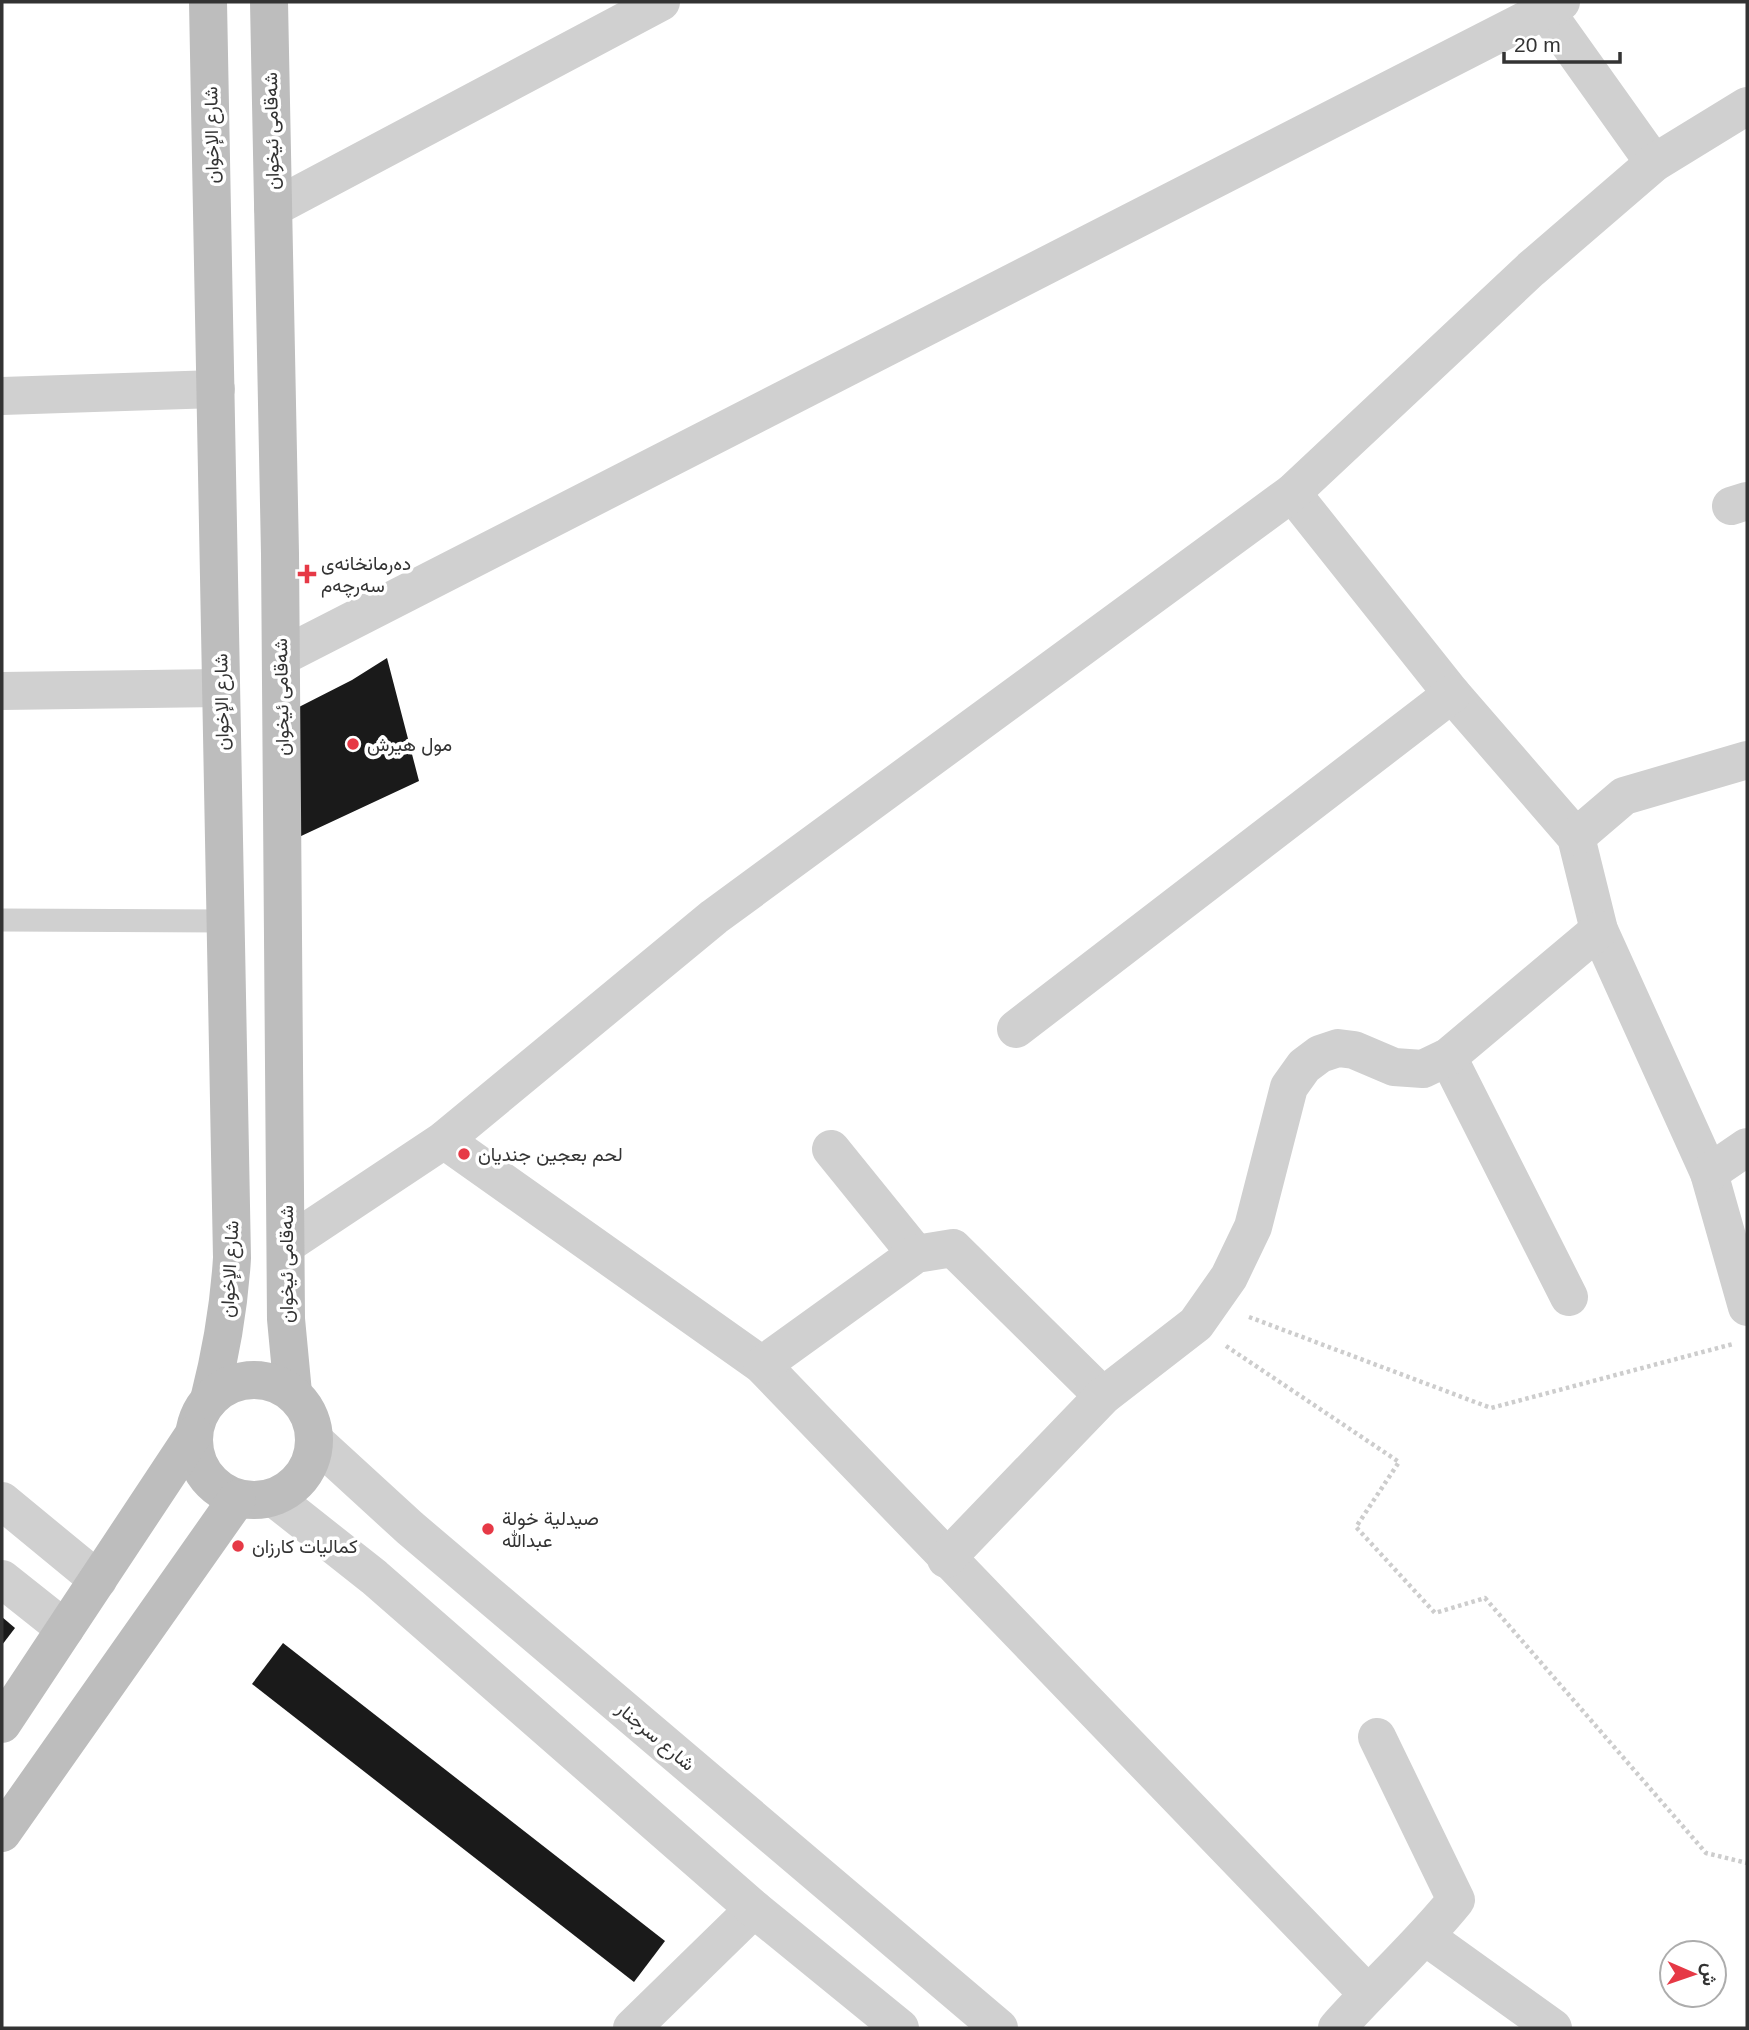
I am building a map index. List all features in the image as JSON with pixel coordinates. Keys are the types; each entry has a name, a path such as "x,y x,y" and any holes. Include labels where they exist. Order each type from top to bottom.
{"main road":[{"name":"شارع الإخوان","path":"201,1417 220,1354 229,1306 232,1258 208,2"},
{"name":"شەقامی ئیخوان","path":"269,2 281,657 286,1319 293,1393"},
{"path":"210,53 270,51"},
{"path":"2,1724 98,1580 201,1417 223,1388 240,1381 258,1379 293,1393 304,1406 312,1423 315,1441 312,1460 303,1476 290,1489 256,1498 222,1492 204,1474 195,1451 201,1417"},
{"path":"2,1833 256,1498"}],"street":[{"path":"273,208 661,2"},
{"path":"281,657 1553,6 1654,163"},
{"path":"286,1245 444,1140 714,917 1292,493 1531,269 1654,163 1747,106"},
{"path":"2,397 216,389"},
{"path":"1292,493 1452,694 1576,836 1599,930 1709,1173 1747,1307"},
{"path":"2,691 220,688"},
{"path":"1016,1029 1452,694"},
{"path":"1576,836 1624,796 1747,760"},
{"path":"946,1559 1103,1396 1196,1324 1229,1277 1252,1227 1289,1087 1304,1066 1320,1054 1338,1048 1354,1050 1394,1067 1423,1069 1448,1057 1599,930"},
{"path":"1448,1057 1569,1297"},
{"path":"444,1140 762,1365 1368,1994"},
{"path":"1709,1173 1747,1147"},
{"path":"831,1149 916,1254"},
{"path":"762,1365 916,1254 953,1248 1103,1396"},
{"name":"شارع سرجنار","path":"315,1441 411,1528 999,2028"},
{"path":"256,1498 374,1577 754,1909 900,2028"},
{"path":"2,1501 98,1580"},
{"path":"374,1577 411,1528"},
{"path":"2,1578 65,1629"},
{"path":"1337,2028 1426,1937 1456,1900 1377,1737"},
{"path":"632,2028 754,1909"},
{"path":"1426,1937 1553,2028"}],"lane":[{"path":"2,920 225,921"}],"path":[{"path":"1237,1312 1490,1408 1734,1344"},
{"path":"1220,1341 1399,1462 1356,1527 1435,1614 1485,1598 1706,1853 1747,1863"}],"building":[{"name":"مول هيرش","path":"387,658 419,781 299,837 297,708 352,680"},
{"path":"2,1617 15,1628 2,1645"},
{"path":"283,1643 665,1941 634,1982 252,1684"}],"place":[{"name":"دەرمانخانەی سەرچەم","path":"307,574"},
{"name":"مول هيرش","path":"353,744"},
{"name":"لحم بعجين جنديان","path":"464,1154"},
{"name":"صيدلية خولة عبدالله","path":"488,1529"},
{"name":"كمالیات كارزان","path":"238,1546"}]}
